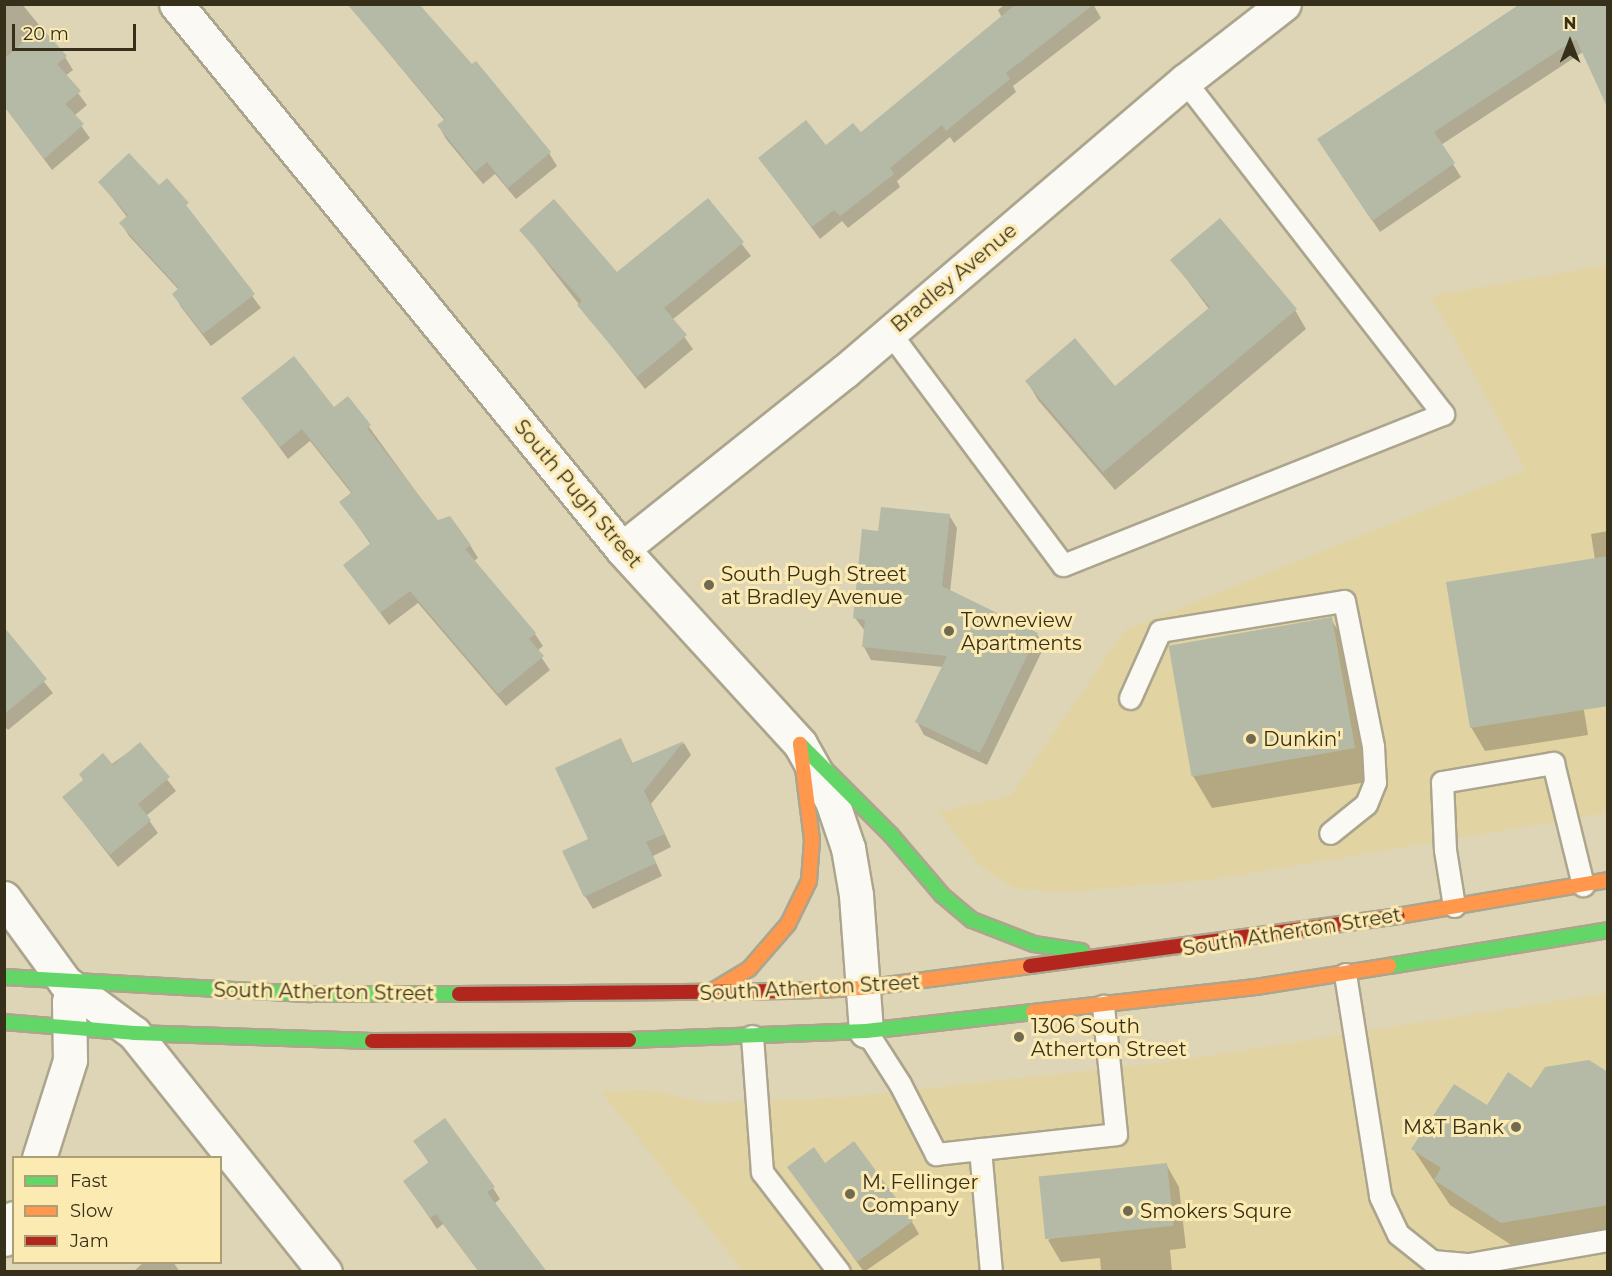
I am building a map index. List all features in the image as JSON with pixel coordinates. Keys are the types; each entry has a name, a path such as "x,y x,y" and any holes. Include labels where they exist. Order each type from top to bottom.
{"main road":[{"path":"800,744 891,835 942,895 972,920 1034,944 1121,957"},
{"path":"705,995 749,969 788,924 809,881 812,840 800,744"},
{"name":"South Atherton Street","path":"4,977 311,994 705,995 863,988 1121,957 1608,880"},
{"path":"4,1023 134,1033 386,1042 752,1036 866,1031 1103,1006 1345,974 1608,930"}],"street":[{"name":"Bradley Avenue","path":"622,549 890,333 1185,81 1284,4"},
{"name":"South Pugh Street","path":"185,8 622,549 800,744 832,801 848,849 866,1031"},
{"path":"4,898 65,981 134,1033 325,1272"},
{"path":"40,1156 70,1060 70,1028 65,981"},
{"path":"4,1239 12,1222"}],"lane":[{"path":"890,333 1063,565 1443,414 1185,81"},
{"path":"1130,698 1160,631 1344,601 1373,746 1375,782 1366,804 1330,833"},
{"path":"1454,906 1445,850 1442,782 1553,763 1583,885"},
{"path":"1345,974 1380,1196 1398,1234 1432,1261 1469,1264 1608,1240"},
{"path":"866,1031 900,1083 936,1154 1116,1134 1103,1006"},
{"path":"752,1036 762,1172 839,1272"},
{"path":"980,1149 991,1272"}],"shaded area":[{"path":"1607,265 1607,813 1215,879 1063,892 1014,888 978,864 939,812 1010,796 1125,630 1526,470 1431,296"},
{"path":"1607,993 1607,1271 743,1271 601,1091 648,1090 707,1103 849,1097 1175,1061"}],"building":[{"path":"347,4 419,4 472,64 476,61 551,152 508,188 487,162 475,172 437,125 445,119"},
{"path":"1016,4 1094,4 1006,73 1010,79 946,131 942,125 890,168 894,174 840,216 834,210 812,227 758,158 806,120 826,145 853,123 861,132"},
{"path":"1520,4 1608,4 1608,109 1576,39 1434,132 1455,163 1372,221 1317,139"},
{"path":"41,27 67,56 57,64 81,91 65,104 84,124 44,159 4,106 4,59"},
{"path":"129,153 159,185 167,178 189,203 186,205 255,294 203,334 172,294 179,288 119,223 128,215 98,182"},
{"path":"708,198 744,242 664,308 687,335 637,377 577,305 582,301 519,230 554,199 617,272"},
{"path":"1220,218 1297,309 1103,472 1025,381 1075,338 1115,386 1210,307 1170,260"},
{"path":"294,356 334,407 348,396 371,425 367,428 438,520 450,516 471,545 465,549 536,633 529,639 544,656 498,694 410,591 380,613 343,565 371,543 339,502 352,492 302,429 280,447 241,398"},
{"name":"Towneview Apartments","path":"881,507 950,514 942,586 1038,633 980,753 915,722 947,656 862,647 865,620 853,618 862,529 878,531"},
{"path":"1608,556 1608,706 1470,728 1446,582"},
{"path":"1332,617 1355,748 1192,777 1169,646"},
{"path":"4,627 47,679 4,714"},
{"path":"621,738 632,763 684,741 644,791 665,834 646,842 656,863 584,897 562,851 588,839 555,768"},
{"path":"140,742 170,777 138,804 151,820 110,855 62,797 83,780 79,774 103,753 113,765"},
{"name":"M&T Bank","path":"1589,1060 1608,1072 1608,1205 1501,1223 1434,1180 1441,1168 1411,1149 1454,1084 1487,1105 1508,1072 1531,1088 1545,1067"},
{"path":"445,1118 495,1187 487,1192 547,1272 479,1272 436,1214 430,1218 403,1181 429,1162 413,1141"},
{"name":"M. Fellinger Company","path":"854,1141 913,1221 857,1262 787,1167 814,1147 825,1163"},
{"path":"1167,1163 1174,1226 1045,1239 1039,1176"}],"traffic: fast":[{"path":"800,744 891,835 942,895 972,920 1034,944 1081,951"},
{"path":"1389,966 1608,930"},
{"path":"4,977 311,994 459,994"},
{"path":"629,1040 866,1031 1033,1012"},
{"path":"4,1022 134,1033 372,1041"}],"traffic: slow":[{"path":"709,993 749,969 788,924 809,881 812,840 800,744"},
{"path":"1398,916 1608,880"},
{"path":"790,991 863,988 1030,966"},
{"path":"1033,1012 1256,987 1389,966"}],"traffic: jam":[{"path":"1030,966 1398,916"},
{"path":"459,994 790,991"},
{"path":"372,1041 629,1040"}],"place":[{"name":"South Pugh Street at Bradley Avenue","path":"709,585"},
{"name":"Towneview Apartments","path":"949,631"},
{"name":"Dunkin'","path":"1251,739"},
{"name":"1306 South Atherton Street","path":"1019,1037"},
{"name":"M&T Bank","path":"1516,1127"},
{"name":"M. Fellinger Company","path":"850,1194"},
{"name":"Smokers Squre","path":"1128,1211"}]}
